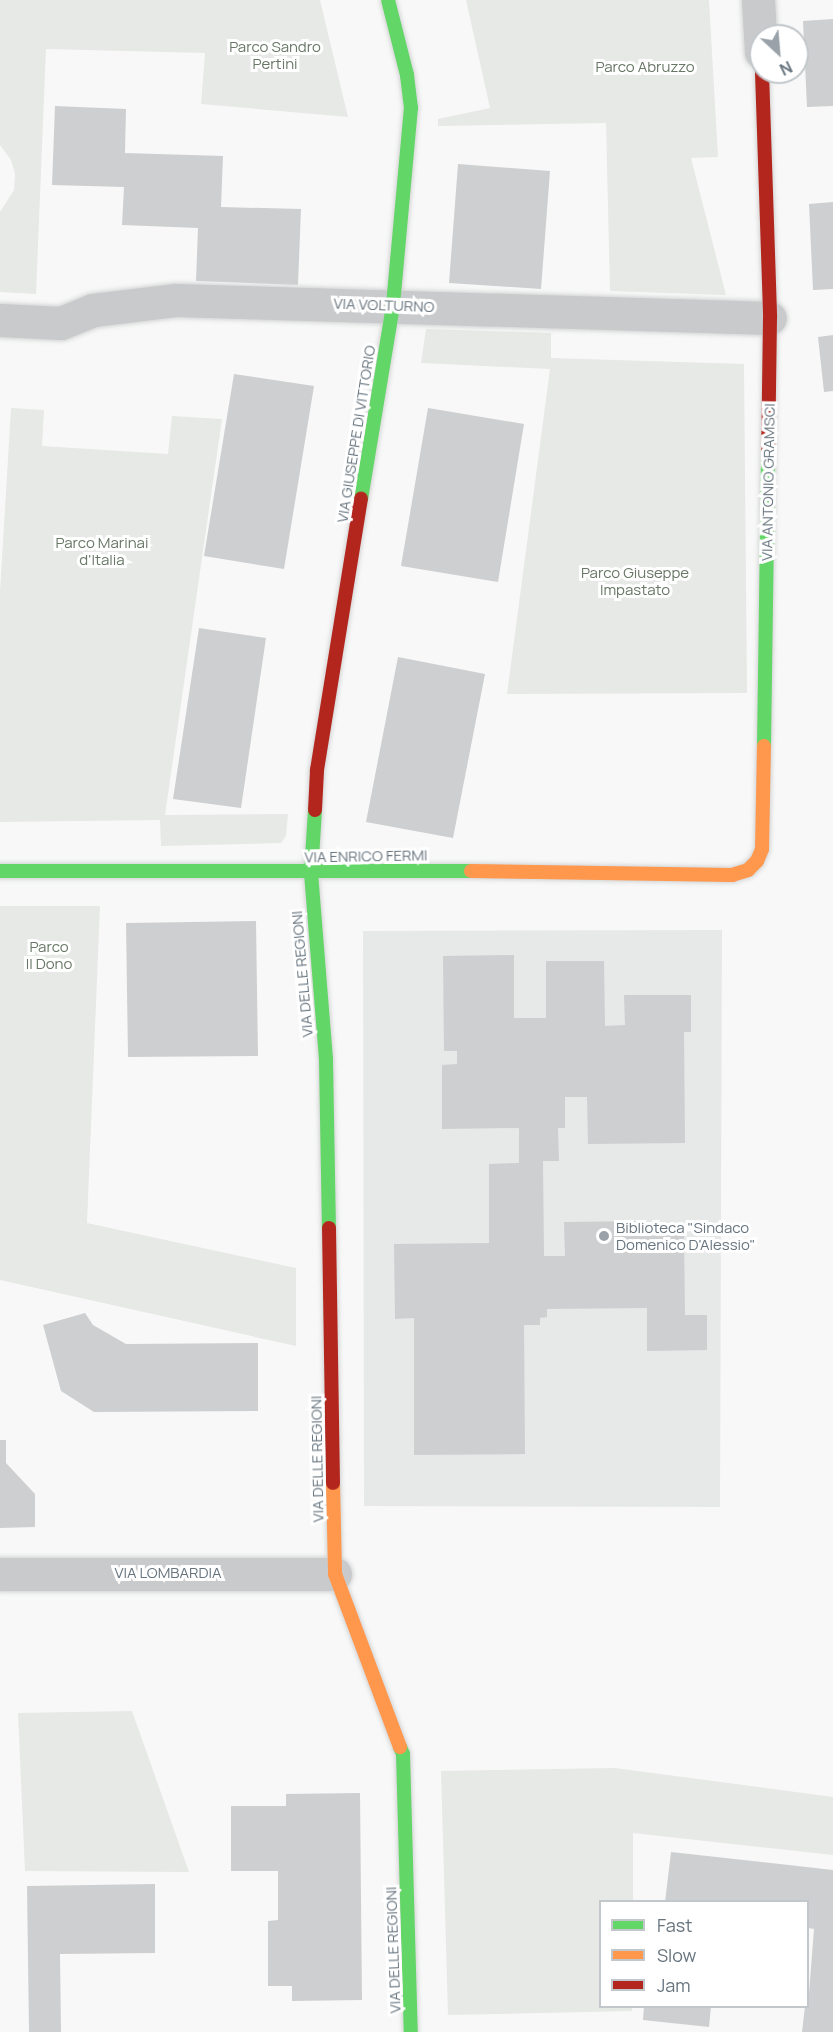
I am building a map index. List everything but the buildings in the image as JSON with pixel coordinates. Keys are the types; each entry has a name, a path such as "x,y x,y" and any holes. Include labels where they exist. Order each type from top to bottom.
{"street":[{"name":"VIA GIUSEPPE DI VITTORIO","path":"311,873 317,770 393,305 411,108 406,75 388,0"},
{"path":"758,0 759,24"},
{"name":"VIA ANTONIO GRAMSCI","path":"732,875 748,870 762,849 771,318 762,84"},
{"name":"VIA VOLTURNO","path":"0,320 61,323 93,310 176,300 771,318"},
{"name":"VIA ENRICO FERMI","path":"0,871 311,873 501,871 732,875"},
{"name":"VIA DELLE REGIONI","path":"311,873 326,1060 335,1574 403,1754 411,2032"},
{"name":"VIA LOMBARDIA","path":"0,1575 335,1574"}],"shaded area":[{"path":"722,930 720,1507 364,1506 363,931"}],"green space":[{"name":"Parco Sandro Pertini","path":"0,0 320,0 348,117 201,104 205,53 46,49 36,294 0,292 0,212 14,190 15,174 11,160 0,145"},
{"name":"Parco Abruzzo","path":"466,0 709,0 718,157 691,158 726,295 610,291 606,123 438,126 438,119 490,108"},
{"name":"Parco Giuseppe Impastato","path":"426,329 551,333 551,358 744,364 747,693 507,694 550,369 421,363"},
{"name":"Parco Marinai d'Italia","path":"11,408 44,410 42,446 168,454 172,416 222,419 165,815 288,814 286,836 281,843 161,846 160,820 0,822 0,592"},
{"name":"Parco Il Dono","path":"0,906 100,906 87,1223 296,1268 296,1346 0,1280"},
{"path":"132,1711 189,1872 25,1871 18,1713"},
{"path":"615,1768 833,1797 833,1855 633,1833 633,1900 599,1900 599,2008 632,2008 632,2011 448,2015 441,1771"}],"traffic: fast":[{"path":"361,499 393,305 411,108 407,75 388,0"},
{"path":"764,746 768,457"},
{"path":"315,810 311,873 326,1060 329,1228"},
{"path":"0,871 471,871"},
{"path":"400,1747 403,1754 411,2032"}],"traffic: slow":[{"path":"471,871 732,875 748,870 757,861 762,849 764,746"},
{"path":"333,1483 335,1574 400,1747"}],"traffic: jam":[{"path":"762,84 770,318 768,457"},
{"path":"315,810 317,770 361,499"},
{"path":"329,1228 333,1483"}],"place":[{"name":"Biblioteca \"Sindaco Domenico D'Alessio\"","path":"604,1236"}]}
